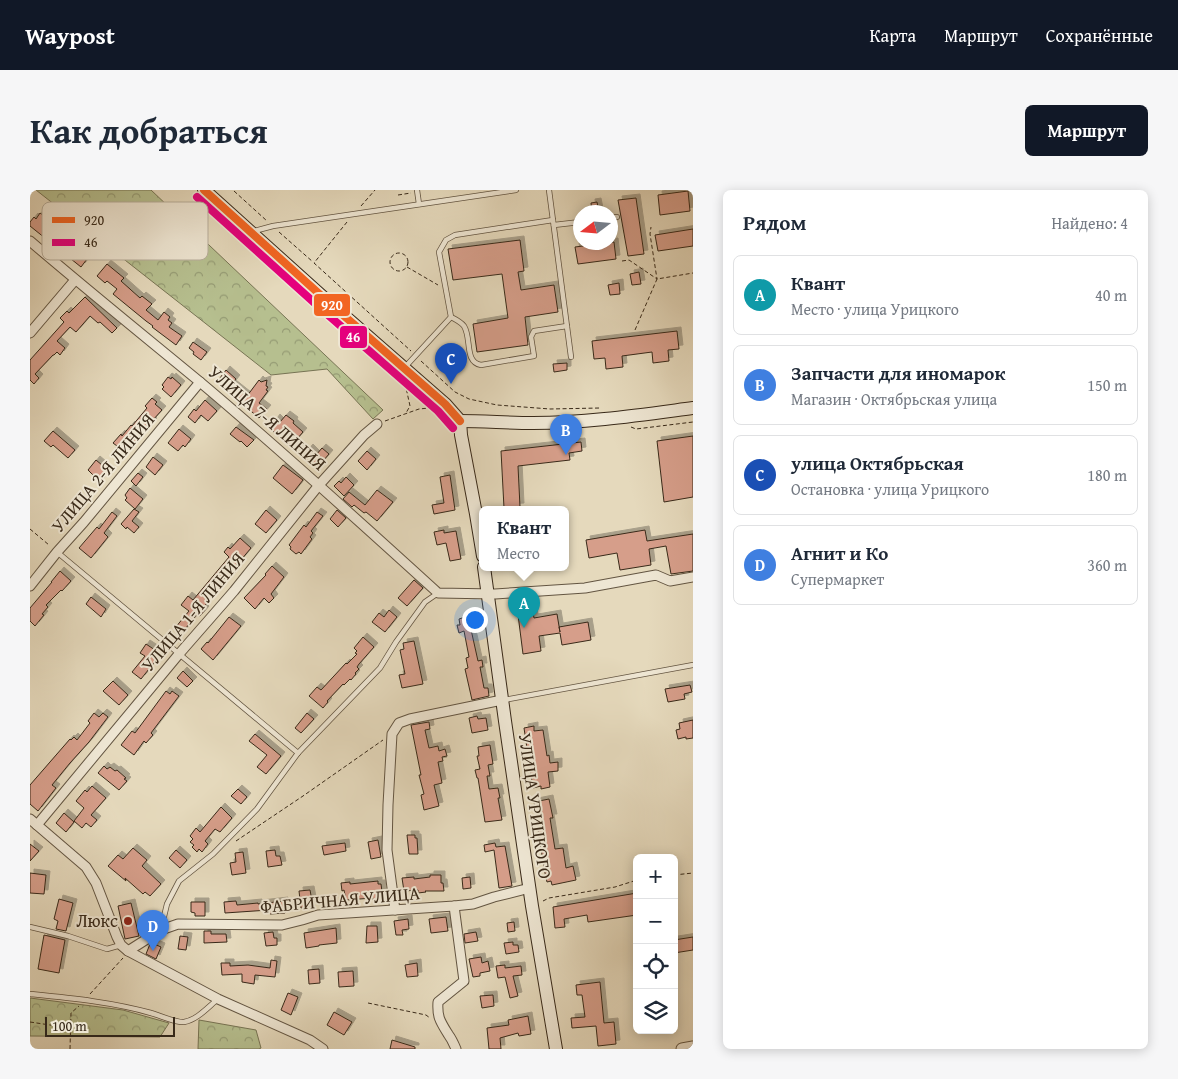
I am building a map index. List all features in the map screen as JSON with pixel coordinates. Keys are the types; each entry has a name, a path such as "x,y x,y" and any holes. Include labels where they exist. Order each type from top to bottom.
{"main road":[{"path":"204,190 445,404 460,421 479,532"},
{"path":"460,421 533,423 604,419 693,408"},
{"name":"УЛИЦА УРИЦКОГО","path":"485,571 532,906 556,1049"}],"street":[{"name":"УЛИЦА 7-Я ЛИНИЯ","path":"30,241 42,251"},
{"name":"УЛИЦА 7-Я ЛИНИЯ","path":"52,260 200,382 319,485 438,593"},
{"path":"30,333 75,280"},
{"name":"УЛИЦА 2-Я ЛИНИЯ","path":"30,586 200,382"},
{"name":"УЛИЦА 1-Я ЛИНИЯ","path":"33,822 234,591 319,485 377,424"},
{"path":"438,593 488,593 585,588 656,575 670,581 693,577"},
{"path":"395,910 387,850 392,734 399,723 410,719 502,700"},
{"path":"33,822 86,867 92,875 117,937 125,948 218,999 310,1040 323,1049"},
{"name":"ФАБРИЧНАЯ УЛИЦА","path":"125,948 161,930 178,924 282,925 318,915 473,904 530,888"},
{"path":"454,906 464,981 438,1002 437,1012 440,1022 450,1035 456,1049"},
{"path":"682,1049 693,1047"}],"lane":[{"path":"251,232 273,226 516,190"},
{"path":"549,190 571,357"},
{"path":"417,191 419,204"},
{"path":"451,317 439,252 446,240 455,235 573,222"},
{"path":"451,317 464,326 472,360 476,364 482,365 534,356 531,337 534,331 567,326"},
{"path":"404,368 451,317"},
{"path":"57,552 298,754"},
{"path":"161,930 167,904 179,881 213,854 257,809 298,754 380,668 425,602 438,593"},
{"path":"502,700 693,665"},
{"path":"30,927 68,936 107,949 125,948"},
{"path":"30,994 131,1007 178,1022 185,1022 196,1017 218,999"}],"path":[{"path":"398,195 417,191"},
{"path":"635,330 657,279 650,234 652,227"},
{"path":"402,254 407,260 406,267 401,271 394,269 390,262 392,256 402,254"},
{"path":"622,261 629,260 657,279 693,273"},
{"path":"406,267 446,289"},
{"path":"405,382 410,406 406,413"},
{"path":"377,424 419,409 430,408"},
{"path":"30,529 57,552"},
{"path":"234,842 392,734"},
{"path":"678,875 693,873"},
{"path":"532,906 549,898 616,887 633,881"},
{"path":"368,1003 426,1015 432,1019"},
{"path":"30,1022 71,1028"}],"green space":[{"path":"36,190 151,190 164,202 51,202"},
{"path":"208,244 383,410 373,419 327,369 271,375 125,260 208,260"},
{"path":"30,998 123,1010 169,1023 160,1037 30,1036"},
{"path":"199,1020 256,1030 261,1048 198,1049"}],"building":[{"path":"688,191 690,211 660,215 658,195"},
{"path":"636,198 644,254 628,256 618,200"},
{"path":"597,202 598,205 591,205 591,203"},
{"path":"40,213 42,214 42,236 30,226 30,222 34,217 36,219"},
{"path":"693,229 693,246 658,251 655,235"},
{"path":"520,240 524,271 518,272 521,290 554,285 558,312 525,317 528,345 477,352 473,324 508,318 502,274 453,280 448,249"},
{"path":"576,250 615,250 616,259 578,264"},
{"path":"72,260 86,260 81,267"},
{"path":"107,264 124,278 121,281 140,298 142,296 152,304 146,310 158,320 164,312 170,317 168,320 172,323 169,327 182,336 176,345 113,294 117,289 107,281 105,283 97,276"},
{"path":"639,272 641,284 632,285 630,274"},
{"path":"619,283 620,294 610,295 608,285"},
{"path":"85,297 117,328 112,333 90,316 76,332 70,327 57,341 65,348 60,355 57,352 53,355 35,374 39,378 34,384 30,380 30,360 64,322 60,318 67,311 69,313"},
{"path":"677,331 679,349 668,350 669,361 653,363 652,352 622,356 623,367 606,369 605,358 594,359 592,341"},
{"path":"193,342 207,352 201,360 189,348"},
{"path":"567,363 567,370 554,372 553,364"},
{"path":"226,370 236,379 232,384 247,396 259,380 261,382 267,380 266,386 268,387 266,390 268,391 259,403 267,409 259,418 217,382"},
{"path":"168,377 171,379 172,377 181,385 171,397 162,389 164,387 162,385"},
{"path":"152,398 157,402 155,404 162,410 127,454 124,451 121,454 113,443 132,426 147,408 145,406"},
{"path":"205,400 217,411 208,421 201,415 195,423 188,417"},
{"path":"286,415 303,432 290,447 269,428 276,418 280,422"},
{"path":"236,427 254,440 247,447 230,434"},
{"path":"179,429 191,439 185,447 183,445 178,451 168,443"},
{"path":"53,431 75,450 68,458 53,445 51,447 44,441"},
{"path":"693,436 693,497 664,502 657,441"},
{"path":"581,442 582,451 569,453 570,460 518,466 520,506 504,506 501,451"},
{"path":"309,448 316,455 322,448 329,454 317,468 306,459 304,454"},
{"path":"367,451 376,459 367,470 358,461"},
{"path":"153,457 163,465 155,475 146,467"},
{"path":"96,460 109,471 102,480 88,470"},
{"path":"283,465 303,480 292,494 273,478"},
{"path":"138,473 143,477 136,486 131,481"},
{"path":"450,475 455,510 434,514 432,505 444,503 440,477"},
{"path":"346,477 354,485 344,496 334,486 339,481 341,483"},
{"path":"130,488 143,499 135,509 125,500 127,498 125,495"},
{"path":"377,490 393,502 377,521 354,505 352,507 343,499 349,492 365,505"},
{"path":"134,509 139,512 132,521 139,527 134,533 121,524"},
{"path":"266,510 277,520 266,533 255,524"},
{"path":"337,510 346,518 338,527 330,519"},
{"path":"112,512 117,516 104,533 108,537 91,558 79,548 97,527 99,529"},
{"path":"317,512 323,516 311,531 313,533 310,537 312,539 301,554 299,552 296,554 290,549 289,545 304,525 306,527"},
{"path":"444,530 444,533 456,531 461,559 450,561 446,543 437,545 434,532"},
{"path":"645,530 647,541 693,534 693,571 671,574 666,546 649,549 651,565 620,570 617,553 589,558 586,540"},
{"path":"240,538 251,548 235,567 234,570 236,572 231,577 228,575 217,586 219,588 203,608 205,610 200,616 197,614 182,633 175,628 189,611 181,605 188,596 193,600 229,557 224,552 228,547 230,549"},
{"path":"272,566 284,577 271,594 274,598 269,603 264,598 255,609 244,598"},
{"path":"60,571 71,581 46,605 48,607 42,614 44,615 35,626 30,621 30,608"},
{"path":"414,580 423,588 407,606 398,598"},
{"path":"91,597 106,609 101,617 86,604"},
{"path":"532,605 534,618 557,614 559,627 588,622 591,640 562,645 560,633 539,636 541,651 523,654 517,607"},
{"path":"389,610 397,617 385,632 372,622 379,613 384,617"},
{"path":"468,616 478,661 482,660 483,667 480,667 484,688 488,688 489,696 472,700 465,669 468,668 466,658 469,657 464,631 459,633 457,625 460,625 459,619"},
{"path":"229,617 241,626 213,660 201,649"},
{"path":"363,637 374,647 359,664 357,667 359,669 351,680 343,684 323,708 309,696 317,687 321,690 357,654 354,648"},
{"path":"414,641 423,684 402,688 399,675 405,674 400,650 404,649 403,643"},
{"path":"146,644 161,654 141,679 132,672 145,656 140,653"},
{"path":"183,671 193,681 187,687 177,678"},
{"path":"113,681 128,695 119,705 103,691"},
{"path":"690,685 692,692 684,694 685,699 668,702 665,689"},
{"path":"166,691 170,694 172,691 179,696 151,733 153,735 146,743 144,741 134,755 121,745 132,731 135,733"},
{"path":"94,713 99,717 103,713 108,717 52,785 56,788 38,811 30,804 30,785 70,739 74,737 77,740 90,723 88,721"},
{"path":"307,713 314,719 301,733 295,728"},
{"path":"477,716 478,719 486,718 488,730 472,733 469,718"},
{"path":"693,720 693,738 678,739 676,730 680,729 679,723"},
{"path":"429,722 430,729 425,730 429,748 438,746 439,751 445,749 447,756 442,757 443,761 438,762 442,783 434,785 439,806 424,810 421,795 424,794 411,725"},
{"path":"534,726 534,731 543,730 550,763 558,762 558,771 548,772 550,787 541,789 541,786 533,788 524,728"},
{"path":"255,734 281,756 266,774 257,767 267,755 249,741"},
{"path":"490,745 493,764 488,765 490,776 487,776 489,789 498,788 502,820 485,822 475,770 480,769 477,756 479,756 478,747"},
{"path":"104,766 107,769 110,767 115,771 117,770 126,778 124,779 127,781 119,790 98,773"},
{"path":"92,786 106,798 91,815 97,820 91,827 86,823 82,828 74,821 84,808 76,801 85,790 87,792"},
{"path":"238,789 247,797 241,804 231,796"},
{"path":"549,799 553,818 550,818 555,849 563,848 566,868 573,866 576,880 552,885 551,881 547,882 545,873 534,802"},
{"path":"221,807 232,818 220,832 215,829 205,841 208,844 202,852 199,849 197,852 192,847 194,845 190,842 193,839 190,836 196,828 200,832"},
{"path":"64,813 74,822 66,832 56,823"},
{"path":"407,835 415,835 415,838 417,838 418,854 409,854"},
{"path":"378,840 381,857 371,859 368,842"},
{"path":"345,843 346,851 324,855 322,846"},
{"path":"495,843 496,847 505,846 512,886 499,888 494,850 485,852 484,845"},
{"path":"30,844 39,851 30,861"},
{"path":"133,848 147,860 142,866 161,884 150,896 145,892 143,894 108,866 118,855 123,859"},
{"path":"176,850 187,860 180,868 169,858"},
{"path":"275,850 276,856 280,856 282,865 268,867 266,851"},
{"path":"243,852 246,873 232,875 230,863 236,862 235,853"},
{"path":"30,873 46,875 44,894 30,893"},
{"path":"430,875 441,875 444,891 418,893 418,890 404,891 402,878 414,877 414,879 430,877"},
{"path":"470,877 471,888 463,889 462,878"},
{"path":"378,881 378,884 381,884 383,899 346,900 344,890 342,891 341,883"},
{"path":"310,890 313,906 301,908 299,891"},
{"path":"633,894 633,916 588,922 587,915 564,919 565,927 555,928 553,907"},
{"path":"59,899 73,903 66,931 56,929 58,921 54,919"},
{"path":"236,901 237,905 284,901 285,913 270,914 269,910 225,913 224,902"},
{"path":"191,902 205,902 205,916 195,916 195,913 191,912"},
{"name":"Люкс","path":"131,903 139,936 125,939 118,906"},
{"path":"446,917 448,931 431,933 429,919"},
{"path":"408,919 409,929 402,930 403,935 396,935 394,921"},
{"path":"514,922 515,931 508,932 507,923"},
{"path":"367,926 377,926 378,942 366,943"},
{"path":"336,928 337,943 306,948 304,933"},
{"path":"204,931 211,931 211,934 226,934 227,942 204,943"},
{"path":"273,932 274,938 277,938 277,945 266,946 264,933"},
{"path":"476,932 478,941 465,943 464,934"},
{"path":"44,935 65,940 59,973 38,969"},
{"path":"180,936 188,937 186,950 178,949"},
{"path":"693,937 693,950 678,952 678,939"},
{"path":"513,942 513,945 518,945 519,952 506,954 504,943"},
{"path":"152,943 161,947 156,959 146,954"},
{"path":"481,957 482,963 488,961 490,971 473,977 469,959"},
{"path":"271,960 277,961 275,977 255,975 254,984 242,982 242,974 222,975 221,963 230,963 230,966 248,965 270,968"},
{"path":"417,963 418,976 407,977 405,965"},
{"path":"505,965 505,968 521,966 522,975 513,976 518,996 510,998 505,977 498,978 496,966"},
{"path":"319,969 320,983 309,984 308,970"},
{"path":"353,971 354,986 339,987 338,972"},
{"path":"600,982 604,1023 614,1022 616,1044 598,1046 596,1026 572,1028 571,1018 585,1017 582,995 577,995 576,985"},
{"path":"288,993 298,997 291,1015 281,1010"},
{"path":"493,995 494,1006 482,1008 480,996"},
{"path":"334,1012 352,1022 344,1035 327,1025"},
{"path":"528,1016 531,1034 519,1036 518,1033 500,1038 501,1049 489,1049 487,1028 509,1025 508,1020"},
{"path":"392,1040 415,1047 415,1049 390,1049"}],"transit line":[{"name":"920","path":"204,190 445,404 460,421"},
{"name":"46","path":"197,197 203,202"},
{"name":"46","path":"208,207 438,411 453,428"}],"place":[{"name":"улица Октябрьская","path":"451,384"},
{"name":"Запчасти для иномарок","path":"566,455"},
{"name":"Квант","path":"524,628"},
{"name":"Люкс","path":"128,921"},
{"name":"Агнит и Ко","path":"153,951"}]}
